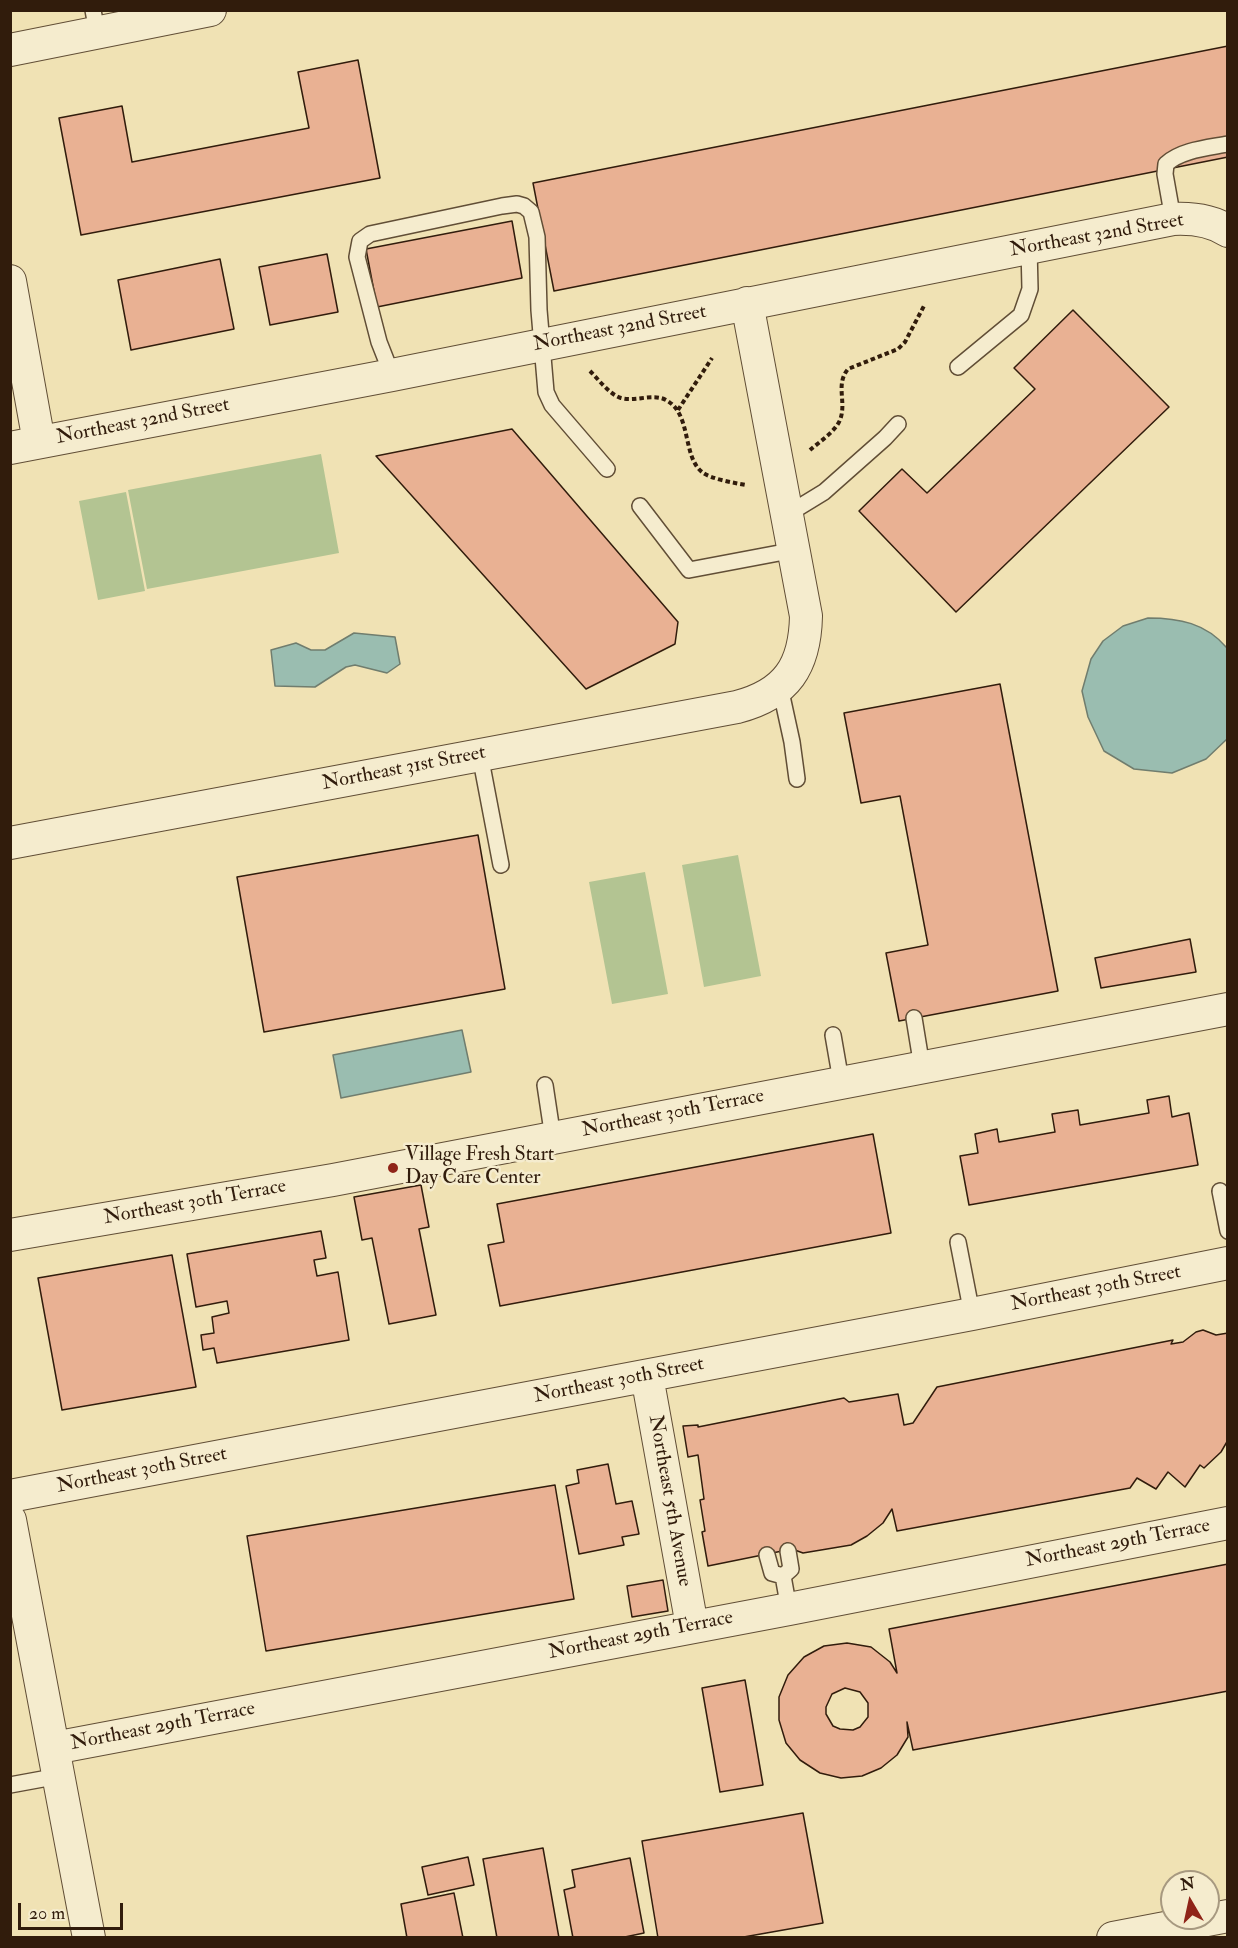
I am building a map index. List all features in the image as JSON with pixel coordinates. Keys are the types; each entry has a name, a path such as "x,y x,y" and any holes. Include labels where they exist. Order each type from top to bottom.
{"street":[{"path":"10,50 95,21 206,11"},
{"name":"Northeast 32nd Street","path":"25,445 392,375 1173,219 1204,220 1219,225 1227,231"},
{"path":"10,281 25,445"},
{"path":"747,303 806,616 800,658 784,682"},
{"name":"Northeast 31st Street","path":"10,843 737,707 760,700 784,682"},
{"name":"Northeast 30th Terrace","path":"10,1235 333,1180 1227,1009"},
{"name":"Northeast 30th Street","path":"10,1496 972,1314 1227,1263"},
{"name":"Northeast 5th Avenue","path":"647,1376 692,1626"},
{"path":"10,1520 89,1938"},
{"name":"Northeast 29th Terrace","path":"56,1762 692,1626 1227,1523"},
{"path":"1113,1938 1227,1916"}],"lane":[{"path":"1173,219 1165,174 1166,164 1172,158 1184,153 1227,144"},
{"path":"392,375 379,342 357,257 360,241 370,234 502,206 517,204 524,206 531,212 537,237 541,344 546,392 552,405 607,470"},
{"path":"958,367 1021,315 1030,289 1029,247"},
{"path":"788,514 824,492 898,424"},
{"path":"640,506 689,570 795,550"},
{"path":"784,682 797,779"},
{"path":"480,755 501,865"},
{"path":"914,1018 922,1067"},
{"path":"833,1035 841,1081"},
{"path":"545,1085 553,1138"},
{"path":"1220,1191 1227,1231"},
{"path":"958,1242 972,1314"},
{"path":"783,1576 791,1569 788,1551"},
{"path":"768,1555 772,1573 783,1576"},
{"path":"783,1576 789,1609"},
{"path":"10,1785 56,1762"}],"path":[{"path":"809,451 840,420 843,375 848,369 898,349 905,342 925,303"},
{"path":"678,410 712,358"},
{"path":"590,370 611,393 620,398 658,397 666,400 678,410 690,449 701,472 707,476 746,485"}],"green space":[{"path":"321,454 339,553 147,589 128,490"},
{"path":"126,492 145,591 98,600 79,501"},
{"path":"738,855 761,976 704,987 682,865"},
{"path":"645,872 668,994 612,1004 589,882"}],"shaded area":[{"path":"1148,618 1170,619 1191,624 1210,633 1227,648 1227,739 1206,759 1172,773 1134,769 1104,751 1088,717 1082,691 1091,659 1103,641 1123,626"},
{"path":"354,633 395,637 400,664 387,673 355,665 346,667 315,687 275,686 271,650 296,643 311,650 325,650"},
{"path":"462,1030 471,1072 341,1098 333,1055"}],"building":[{"path":"1228,46 1228,157 554,291 533,183"},
{"path":"358,60 380,178 81,235 59,118 122,106 132,162 309,128 298,72"},
{"path":"512,221 522,278 377,307 366,249"},
{"path":"327,254 338,312 270,325 259,267"},
{"path":"220,259 234,329 131,350 118,280"},
{"path":"1073,310 1169,407 956,612 859,511 902,469 927,493 1035,389 1014,368"},
{"path":"512,429 678,622 675,644 586,689 376,456"},
{"path":"1000,684 1058,991 899,1021 886,953 928,945 900,796 861,803 844,713"},
{"path":"478,835 505,989 264,1032 237,877"},
{"path":"1190,939 1196,972 1101,988 1095,958"},
{"path":"1169,1096 1172,1117 1189,1113 1198,1165 969,1205 960,1156 978,1153 975,1134 997,1129 999,1142 1055,1132 1052,1114 1078,1110 1080,1125 1149,1113 1147,1100"},
{"path":"873,1134 891,1233 500,1306 488,1245 504,1242 497,1204"},
{"path":"421,1185 429,1227 419,1229 436,1315 389,1324 372,1238 362,1240 354,1197"},
{"path":"321,1231 326,1258 314,1260 317,1276 338,1272 349,1340 217,1363 214,1348 203,1350 201,1335 214,1333 212,1317 229,1313 227,1301 196,1307 187,1254"},
{"path":"172,1255 196,1387 62,1410 38,1278"},
{"path":"1203,1330 1216,1335 1228,1333 1228,1440 1221,1452 1204,1468 1200,1465 1185,1487 1168,1472 1156,1489 1137,1478 1130,1488 897,1531 892,1509 883,1523 851,1545 803,1553 792,1549 708,1566 702,1532 705,1531 700,1500 704,1499 698,1455 688,1457 683,1426 698,1425 698,1427 844,1398 849,1402 898,1394 904,1425 913,1423 937,1387 1173,1340 1171,1344 1183,1342 1196,1332"},
{"path":"608,1464 616,1504 632,1501 639,1534 622,1537 624,1545 579,1554 566,1486 579,1483 577,1470"},
{"path":"555,1485 574,1599 266,1651 247,1536"},
{"path":"1228,1564 1228,1691 913,1750 907,1722 908,1737 897,1755 881,1768 862,1776 841,1778 820,1773 800,1760 786,1743 779,1720 779,1697 788,1675 804,1657 824,1646 847,1643 871,1647 890,1662 897,1673 889,1629","holes":["845,1688 860,1692 868,1703 868,1717 860,1727 853,1730 833,1726 826,1714 826,1707 832,1694"]},
{"path":"663,1580 668,1611 632,1617 627,1586"},
{"path":"745,1680 763,1785 720,1792 702,1688"},
{"path":"803,1813 823,1923 738,1938 658,1938 642,1841"},
{"path":"543,1848 559,1938 497,1938 483,1859"},
{"path":"468,1857 474,1885 428,1895 422,1867"},
{"path":"630,1858 644,1933 620,1938 573,1938 564,1890 575,1887 572,1870"},
{"path":"454,1893 463,1938 407,1938 401,1904"}],"place":[{"name":"Village Fresh Start Day Care Center","path":"393,1168"}]}
